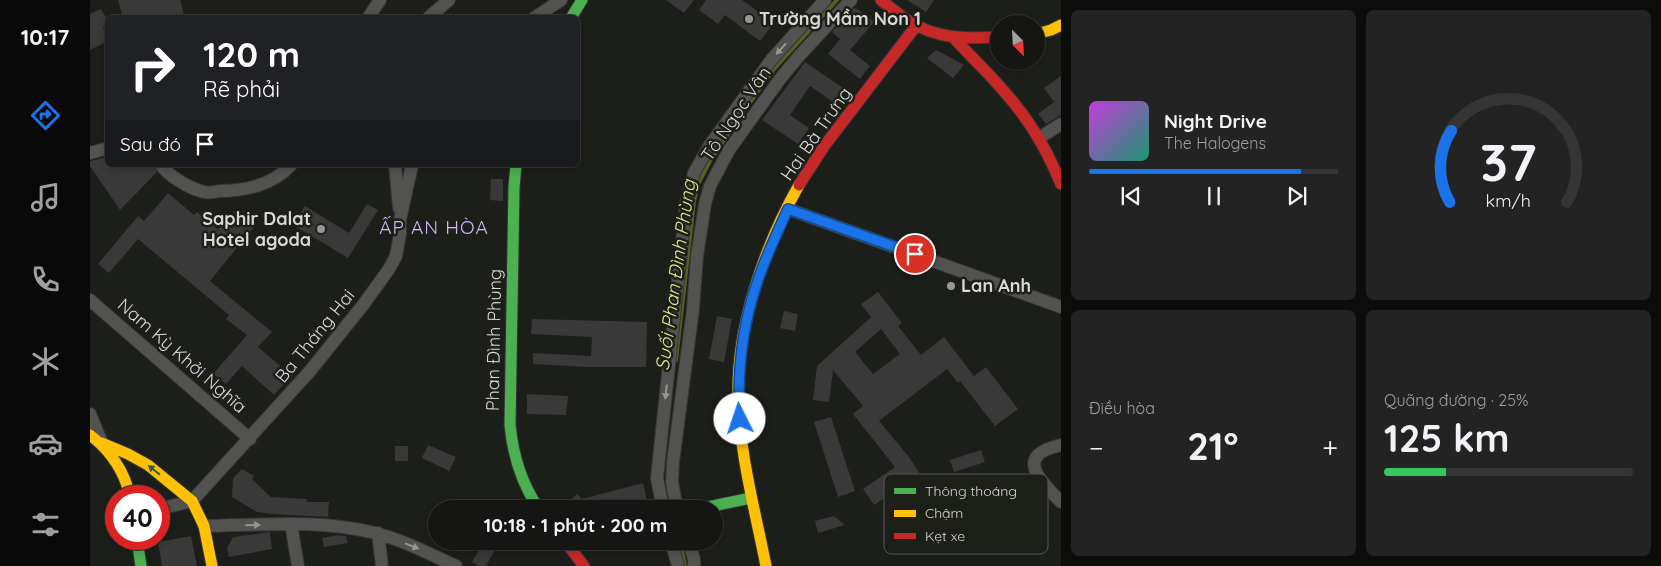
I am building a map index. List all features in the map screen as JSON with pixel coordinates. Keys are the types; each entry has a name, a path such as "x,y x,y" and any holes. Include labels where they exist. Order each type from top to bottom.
{"street":[{"path":"370,15 380,0"},
{"path":"432,15 449,0"},
{"path":"538,15 561,0"},
{"path":"573,15 582,0"},
{"name":"Tô Ngọc Vân","path":"661,500 657,478 658,468 686,204 694,174 710,145 768,64 825,0"},
{"name":"Tô Ngọc Vân","path":"675,500 672,472 693,309 697,256 704,204 710,186 729,150 780,79 851,0"},
{"path":"881,0 916,26 938,34 953,37 990,37"},
{"name":"Hai Bà Trưng","path":"766,566 751,498 738,392 741,350 757,283 788,209 811,166 834,132 916,26"},
{"path":"1045,32 1061,26"},
{"path":"953,37 1007,94 1040,138 1061,184"},
{"path":"1040,138 1061,124"},
{"path":"90,153 105,149"},
{"path":"164,167 178,181 204,192 236,191 264,184 289,167"},
{"path":"395,167 400,220"},
{"name":"Ba Tháng Hai","path":"192,501 314,367 389,270 396,256 400,234 400,220 412,167"},
{"name":"Phan Đình Phùng","path":"516,167 510,425 514,458 519,476 532,500"},
{"path":"788,209 1061,307"},
{"name":"Nam Kỳ Khởi Nghĩa","path":"90,300 250,438"},
{"path":"90,414 102,443 122,470 127,485"},
{"path":"90,435 102,443 148,465 192,501 204,526 212,566"},
{"path":"1036,474 1034,470 1035,461 1040,453 1061,445"},
{"path":"1048,490 1061,502"},
{"path":"723,504 751,498"},
{"path":"170,506 192,501"},
{"path":"204,526 291,524 336,526 378,534 417,548 456,566"},
{"path":"291,524 298,566"},
{"path":"378,534 382,566"},
{"path":"139,550 141,566"},
{"path":"572,550 584,566"},
{"path":"674,550 678,566"},
{"path":"691,550 694,566"}],"building":[{"path":"118,0 180,0 184,15 122,15"},
{"path":"666,0 694,0 684,13"},
{"name":"Trường Mầm Non 1","path":"706,0 742,0 774,23 760,41 725,15 718,24 699,10"},
{"path":"907,0 934,0 926,12"},
{"path":"854,8 874,22 850,50 870,66 860,79 828,54 840,39 832,32"},
{"path":"101,9 105,16 105,27 103,28 105,42 90,50 90,14"},
{"path":"936,50 964,65 953,78 927,58"},
{"path":"805,62 843,88 833,102 810,86 790,115 809,128 798,144 762,120"},
{"path":"1061,76 1061,115 1046,124 1038,114 1054,102 1044,88"},
{"path":"105,158 105,167 154,167 157,172 120,210 90,166 90,161"},
{"path":"491,179 503,179 503,201 490,200"},
{"path":"168,193 194,215 197,212 218,229 234,211 254,227 210,281 272,332 258,347 292,376 274,395 242,366 226,384 213,374 247,335 226,319 229,315 138,239 109,273 98,264 138,216 144,221"},
{"name":"Saphir Dalat Hotel agoda","path":"367,204 378,210 348,258 293,225 305,206 349,233"},
{"path":"878,292 902,323 898,326 921,355 944,337 974,376 986,367 1018,409 995,426 960,381 958,383 947,369 879,421 909,457 920,474 885,474 895,467 853,414 863,406 833,370 829,402 813,400 817,366 871,317 861,304","holes":["881,329 900,354 873,374 855,352"]},
{"path":"784,311 798,314 795,331 780,328"},
{"path":"717,316 732,319 724,362 709,359"},
{"path":"532,319 647,322 646,367 586,367 533,364 533,353 591,356 592,337 531,334"},
{"path":"527,394 568,396 566,415 527,414"},
{"path":"831,417 855,491 838,497 814,422"},
{"path":"428,445 456,457 449,471 422,458"},
{"path":"395,446 408,446 408,461 395,461"},
{"path":"981,450 985,462 954,472 950,460"},
{"path":"242,469 254,476 252,479 271,497 307,499 307,502 329,502 328,517 257,512 232,497 233,478"},
{"path":"884,475 884,498 874,505 863,489"},
{"path":"643,483 647,500 571,500 577,494 582,499"},
{"path":"834,516 845,525 818,533 815,521"},
{"path":"270,532 272,549 229,557 227,548 233,537"},
{"path":"338,535 346,536 348,543 324,547 322,538"},
{"path":"191,536 197,566 162,566 159,550 170,550 170,540"},
{"path":"479,550 495,550 486,566 479,566 472,562"}],"waterway":[{"name":"Suối Phan Đình Phùng","path":"676,360 694,201 698,184 711,159 774,69 837,0"},
{"name":"Suối Phan Đình Phùng","path":"682,550 685,566"}],"traffic: fast":[{"path":"573,15 582,0"},
{"path":"516,167 510,425 513,448 519,469 534,500"},
{"path":"723,504 751,498"},
{"path":"139,550 141,566"}],"traffic: slow":[{"path":"1045,32 1061,25"},
{"path":"766,566 741,437 738,394 739,368 742,341 755,286 775,233 799,185"},
{"path":"90,435 116,462 126,485"},
{"path":"102,443 148,465 192,501 204,526 212,566"}],"traffic: jam":[{"path":"881,0 905,19 930,31 964,38 990,37"},
{"path":"799,185 825,145 916,26"},
{"path":"953,37 995,81 1024,116 1045,149 1061,184"},
{"path":"572,550 584,566"}],"place":[{"name":"Trường Mầm Non 1","path":"749,19"},
{"name":"Saphir Dalat Hotel agoda","path":"321,229"},
{"name":"Lan Anh","path":"951,286"}],"district":[{"name":"ẤP AN HÒA","path":"434,227"}],"route":[{"path":"740,419 738,392 741,350 746,323 757,283 788,209 915,254"}]}
